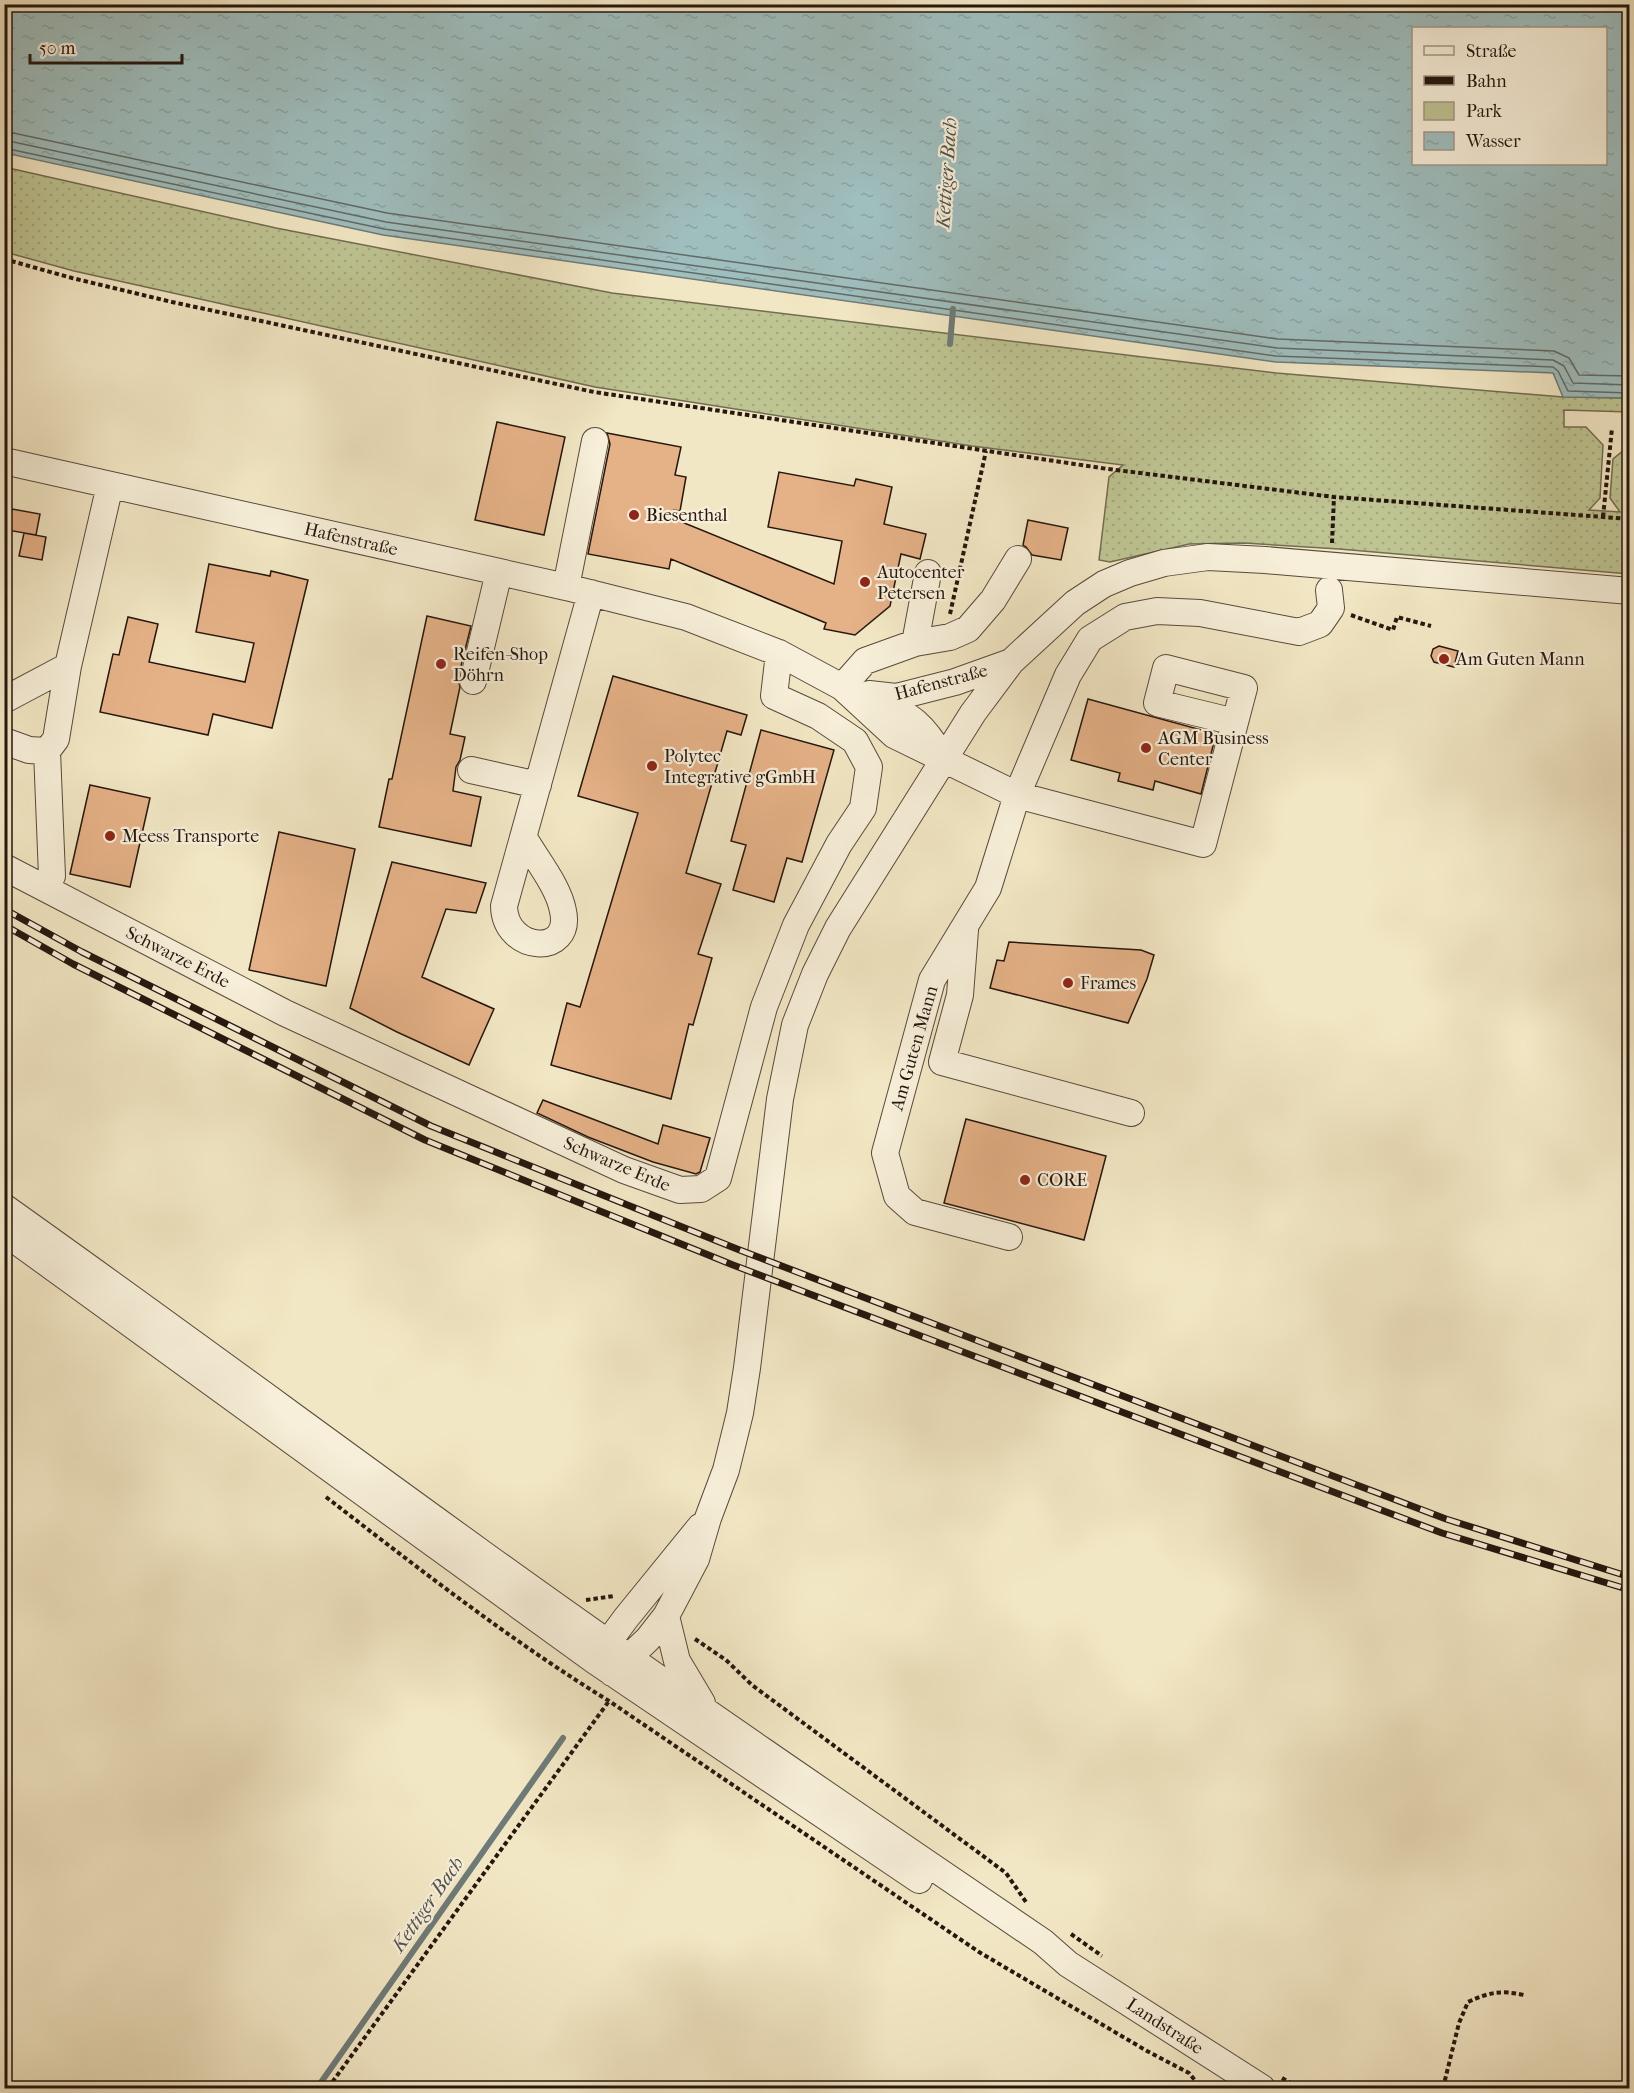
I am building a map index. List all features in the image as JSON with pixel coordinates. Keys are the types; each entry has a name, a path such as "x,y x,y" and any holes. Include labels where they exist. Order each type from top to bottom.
{"street":[{"path":"566,586 595,441"},
{"name":"Hafenstraße","path":"4,461 566,586 686,617 779,652 842,687 894,735 944,759"},
{"path":"52,876 47,752 56,739 68,666 110,485"},
{"path":"611,1658 648,1639 666,1616 696,1559 726,1470 740,1413 780,1099 795,1026 815,974 838,928 944,759 973,713 1011,662 1074,603 1104,584 1164,563 1209,557 1629,591"},
{"path":"842,687 865,661 915,643 951,637 968,628 993,600 1018,559"},
{"path":"473,681 499,572"},
{"path":"915,643 928,573"},
{"path":"524,838 591,593"},
{"name":"Am Guten Mann","path":"1009,1237 915,1212 897,1196 885,1153 932,980 988,888 1017,795 1074,666 1090,639 1125,617 1157,610 1200,613 1299,632 1320,624 1330,599"},
{"name":"Schwarze Erde","path":"4,867 285,1013 624,1170 680,1190 701,1189 718,1178 764,1007 796,925 839,844 863,808 869,767 855,741 818,716 774,696 779,652"},
{"name":"Hafenstraße","path":"842,687 869,694 896,697 955,682 1011,662"},
{"path":"4,700 68,666"},
{"name":"Hafenstraße","path":"869,694 914,718 931,737 944,759"},
{"path":"944,759 1017,795 1203,844 1235,722"},
{"path":"4,741 29,750 47,752"},
{"path":"471,770 538,785"},
{"path":"966,924 960,995 942,1062 1131,1113"},
{"path":"4,1207 155,1314 486,1556 611,1658 710,1714 1043,1942 1068,1964"},
{"path":"4,1232 611,1658 920,1880 1034,1952 1068,1964"},
{"path":"611,1658 708,1518"},
{"path":"666,1616 677,1660 694,1692 710,1714"},
{"name":"Landstraße","path":"1068,1964 1271,2083"}],"path":[{"path":"4,259 172,302 594,392 1108,469 1334,497 1629,519"},
{"path":"1603,517 1612,428"},
{"path":"951,637 947,628 986,451"},
{"path":"1332,543 1334,497"},
{"path":"1330,599 1393,630 1397,617 1431,626"},
{"path":"318,1491 460,1600 569,1677 609,1701 328,2088"},
{"path":"692,1637 726,1660 752,1685 1006,1873 1025,1901 1035,1908"},
{"path":"1063,1928 1110,1962"},
{"path":"1443,2088 1459,2023 1468,2002 1490,1992 1524,1995"},
{"path":"1271,2083 1299,2088"}],"green space":[{"path":"4,167 276,228 612,293 1276,373 1563,397 1629,398 1629,412 1564,410 1564,427 1586,427 1603,445 1600,498 1589,510 1620,512 1610,498 1613,459 1629,446 1629,574 1244,543 1189,544 1110,562 1099,560 1109,477 1123,465 972,446 595,387 74,271 5,252"}],"water":[{"path":"5,4 1629,5 1629,398 1563,397 1553,373 1276,362 383,235 5,153"}],"building":[{"path":"497,422 565,437 544,535 475,520"},
{"path":"607,433 681,447 675,475 686,477 680,511 674,510 672,518 834,584 842,541 768,527 779,472 854,486 856,479 892,487 884,524 926,534 920,559 901,554 890,606 855,635 824,629 826,623 671,559 669,569 588,554 610,444"},
{"path":"12,509 40,514 36,535 7,530"},
{"path":"1028,520 1068,528 1061,560 1032,555 1023,545"},
{"path":"24,533 46,537 42,560 19,556"},
{"path":"209,564 270,576 271,571 308,580 272,728 213,714 208,735 100,712 113,654 119,655 128,617 158,624 149,662 245,682 254,643 196,632"},
{"path":"427,616 471,626 458,678 460,687 450,734 465,737 460,760 456,767 453,791 481,797 471,846 379,827 389,779 392,779"},
{"name":"Am Guten Mann","path":"1439,646 1458,651 1454,667 1434,662 1431,656 1433,649"},
{"path":"613,676 747,715 741,735 727,731 686,873 721,884 698,954 712,958 693,1025 689,1024 671,1099 551,1065 567,1003 580,1007 638,813 578,796"},
{"name":"AGM Business Center","path":"1088,699 1216,734 1201,794 1155,781 1153,790 1118,781 1120,773 1071,760"},
{"path":"761,730 834,750 802,862 787,858 774,902 733,890 746,845 731,841"},
{"name":"Meess Transporte","path":"90,785 150,798 130,887 70,874"},
{"path":"279,832 355,849 326,986 249,970"},
{"path":"392,862 486,883 476,913 446,909 422,977 494,1009 469,1065 350,1008"},
{"name":"Frames","path":"1009,942 1141,950 1154,955 1147,979 1128,1023 990,988 997,960 1004,961"},
{"path":"543,1100 658,1144 663,1125 710,1138 700,1172 696,1174 653,1162 588,1137 537,1113"},
{"name":"CORE","path":"966,1119 1106,1156 1084,1240 944,1203"}],"waterway":[{"name":"Kettiger Bach","path":"950,344 953,309"},
{"name":"Kettiger Bach","path":"317,2088 563,1738"}],"railway":[{"path":"4,909 82,952 431,1126 737,1249 1446,1519 1630,1577"},
{"path":"4,925 73,964 425,1140 733,1265 1442,1533 1630,1590"}],"place":[{"name":"Biesenthal","path":"634,515"},
{"name":"Autocenter Petersen","path":"865,582"},
{"name":"Am Guten Mann","path":"1444,659"},
{"name":"Reifen-Shop Döhrn","path":"441,664"},
{"name":"AGM Business Center","path":"1146,748"},
{"name":"Polytec Integrative gGmbH","path":"652,766"},
{"name":"Meess Transporte","path":"110,836"},
{"name":"Frames","path":"1068,983"},
{"name":"CORE","path":"1025,1180"}]}
